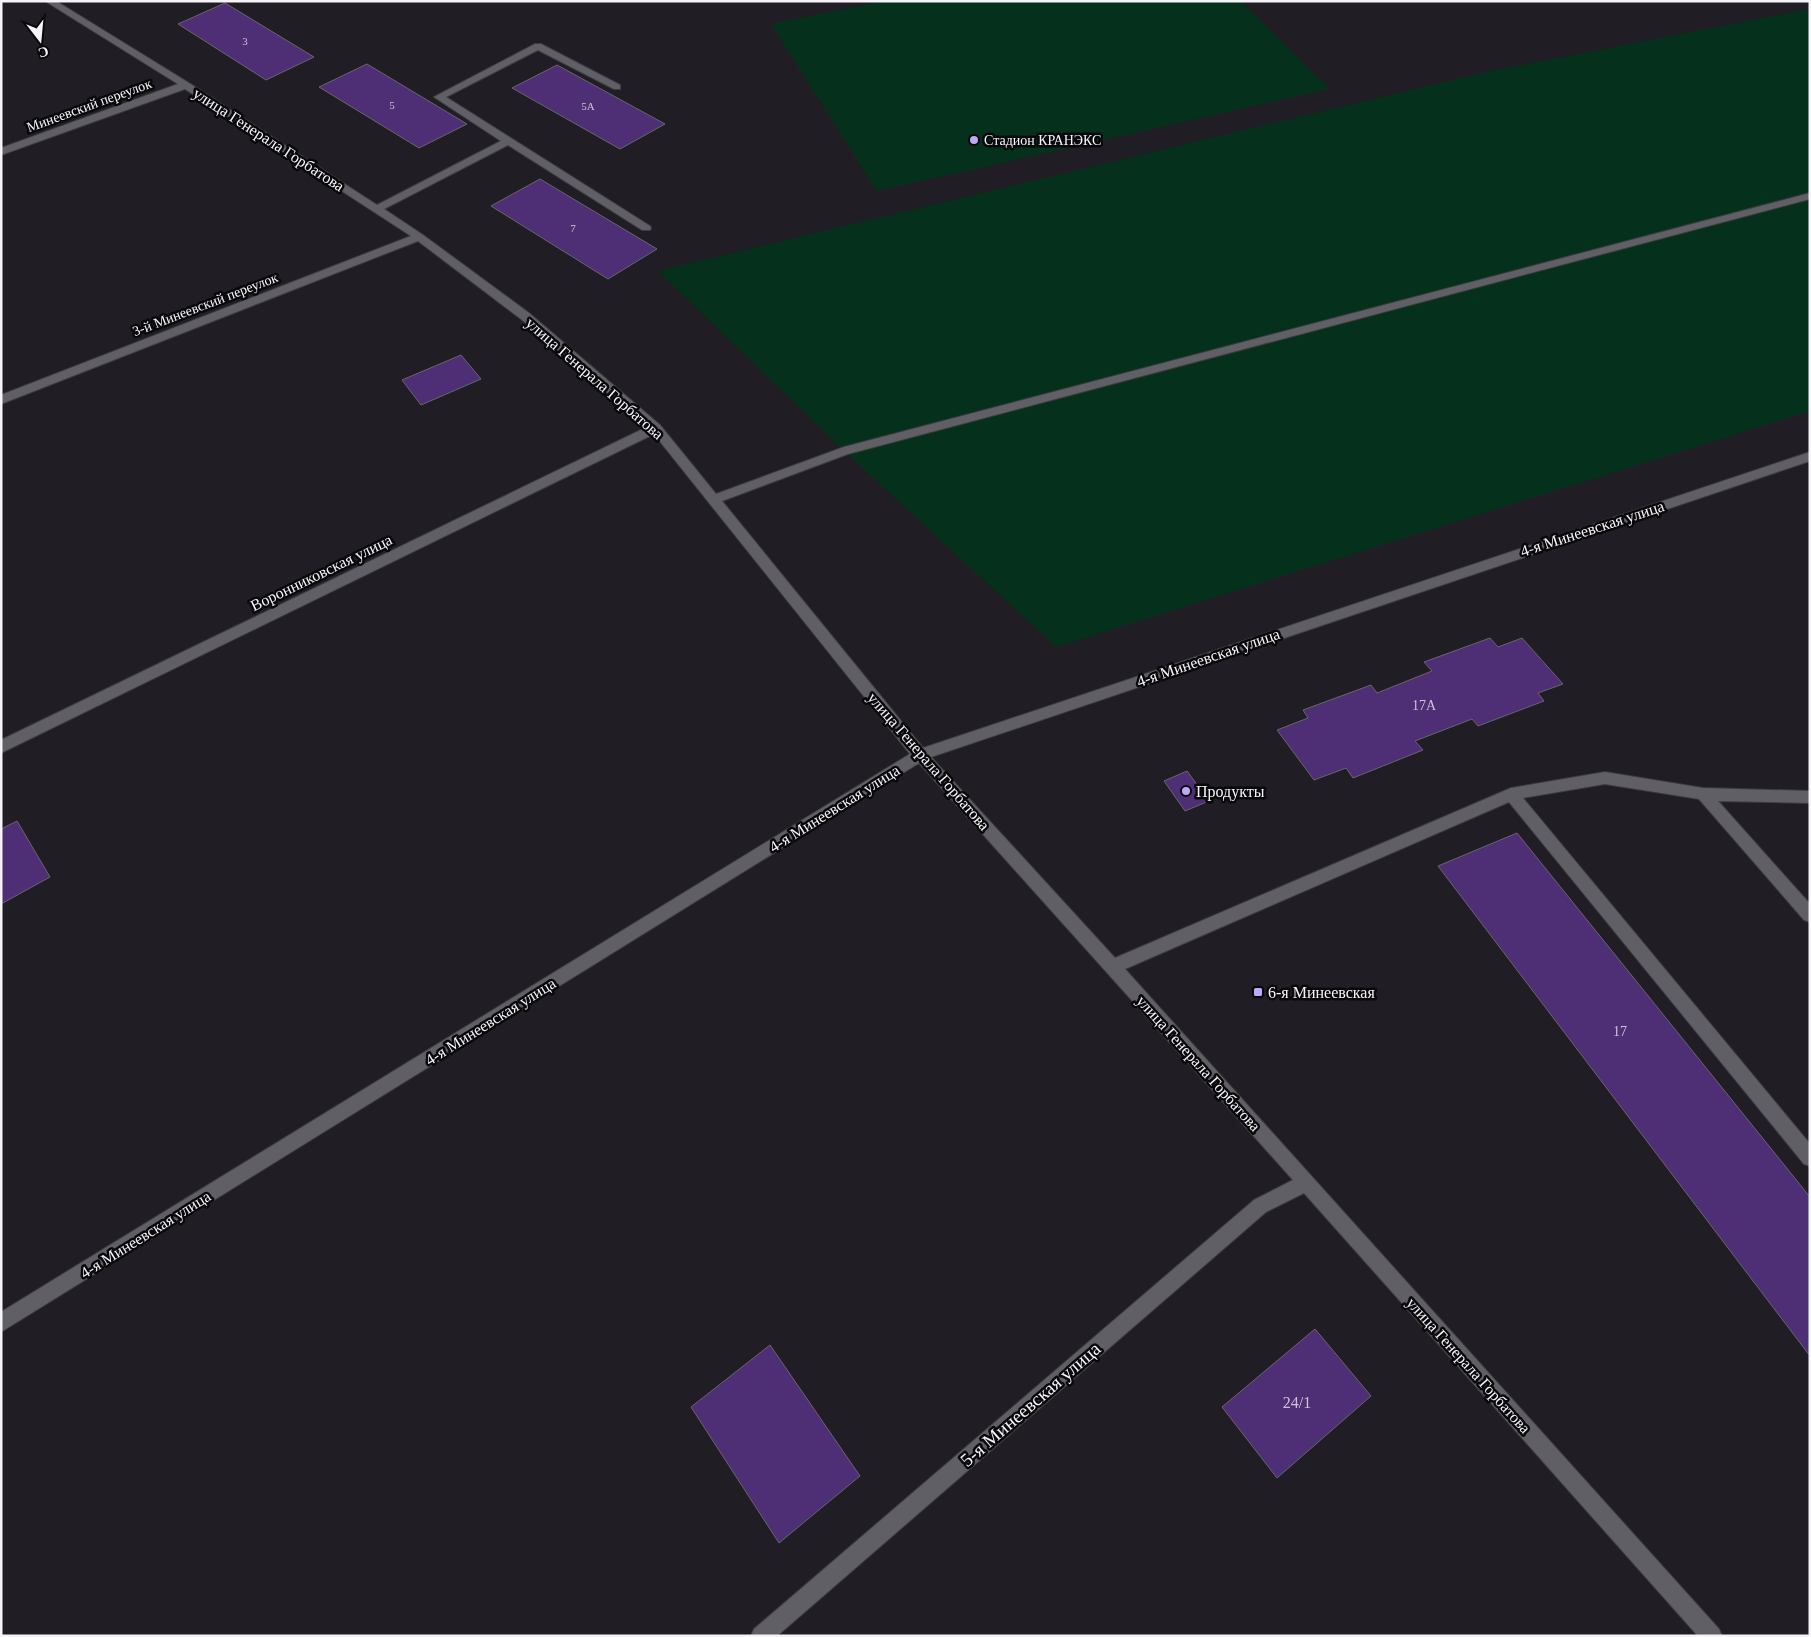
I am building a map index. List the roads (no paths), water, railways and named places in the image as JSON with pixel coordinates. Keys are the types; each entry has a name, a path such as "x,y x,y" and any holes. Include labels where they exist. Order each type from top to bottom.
{"street":[{"name":"улица Генерала Горбатова","path":"49,1 186,85 419,237 525,316 656,428 920,755 1114,967 1712,1636"},
{"path":"617,87 538,46 439,96 646,228"},
{"name":"Минеевский переулок","path":"1,152 186,85"},
{"path":"376,209 508,141"},
{"path":"715,499 844,451 1810,196"},
{"name":"3-й Минеевский переулок","path":"1,400 419,237"},
{"name":"Воронниковская улица","path":"1,747 656,428"},
{"name":"4-я Минеевская улица","path":"1,1323 920,755 1810,456"},
{"path":"1114,967 1511,794 1604,778 1703,794 1810,797"},
{"path":"1511,794 1810,1158"},
{"path":"1703,794 1810,915"},
{"name":"5-я Минеевская улица","path":"761,1636 1260,1206 1306,1183"}],"place":[{"name":"Стадион КРАНЭКС","path":"974,140"},
{"name":"Продукты","path":"1186,791"},
{"name":"6-я Минеевская","path":"1258,992"}]}
